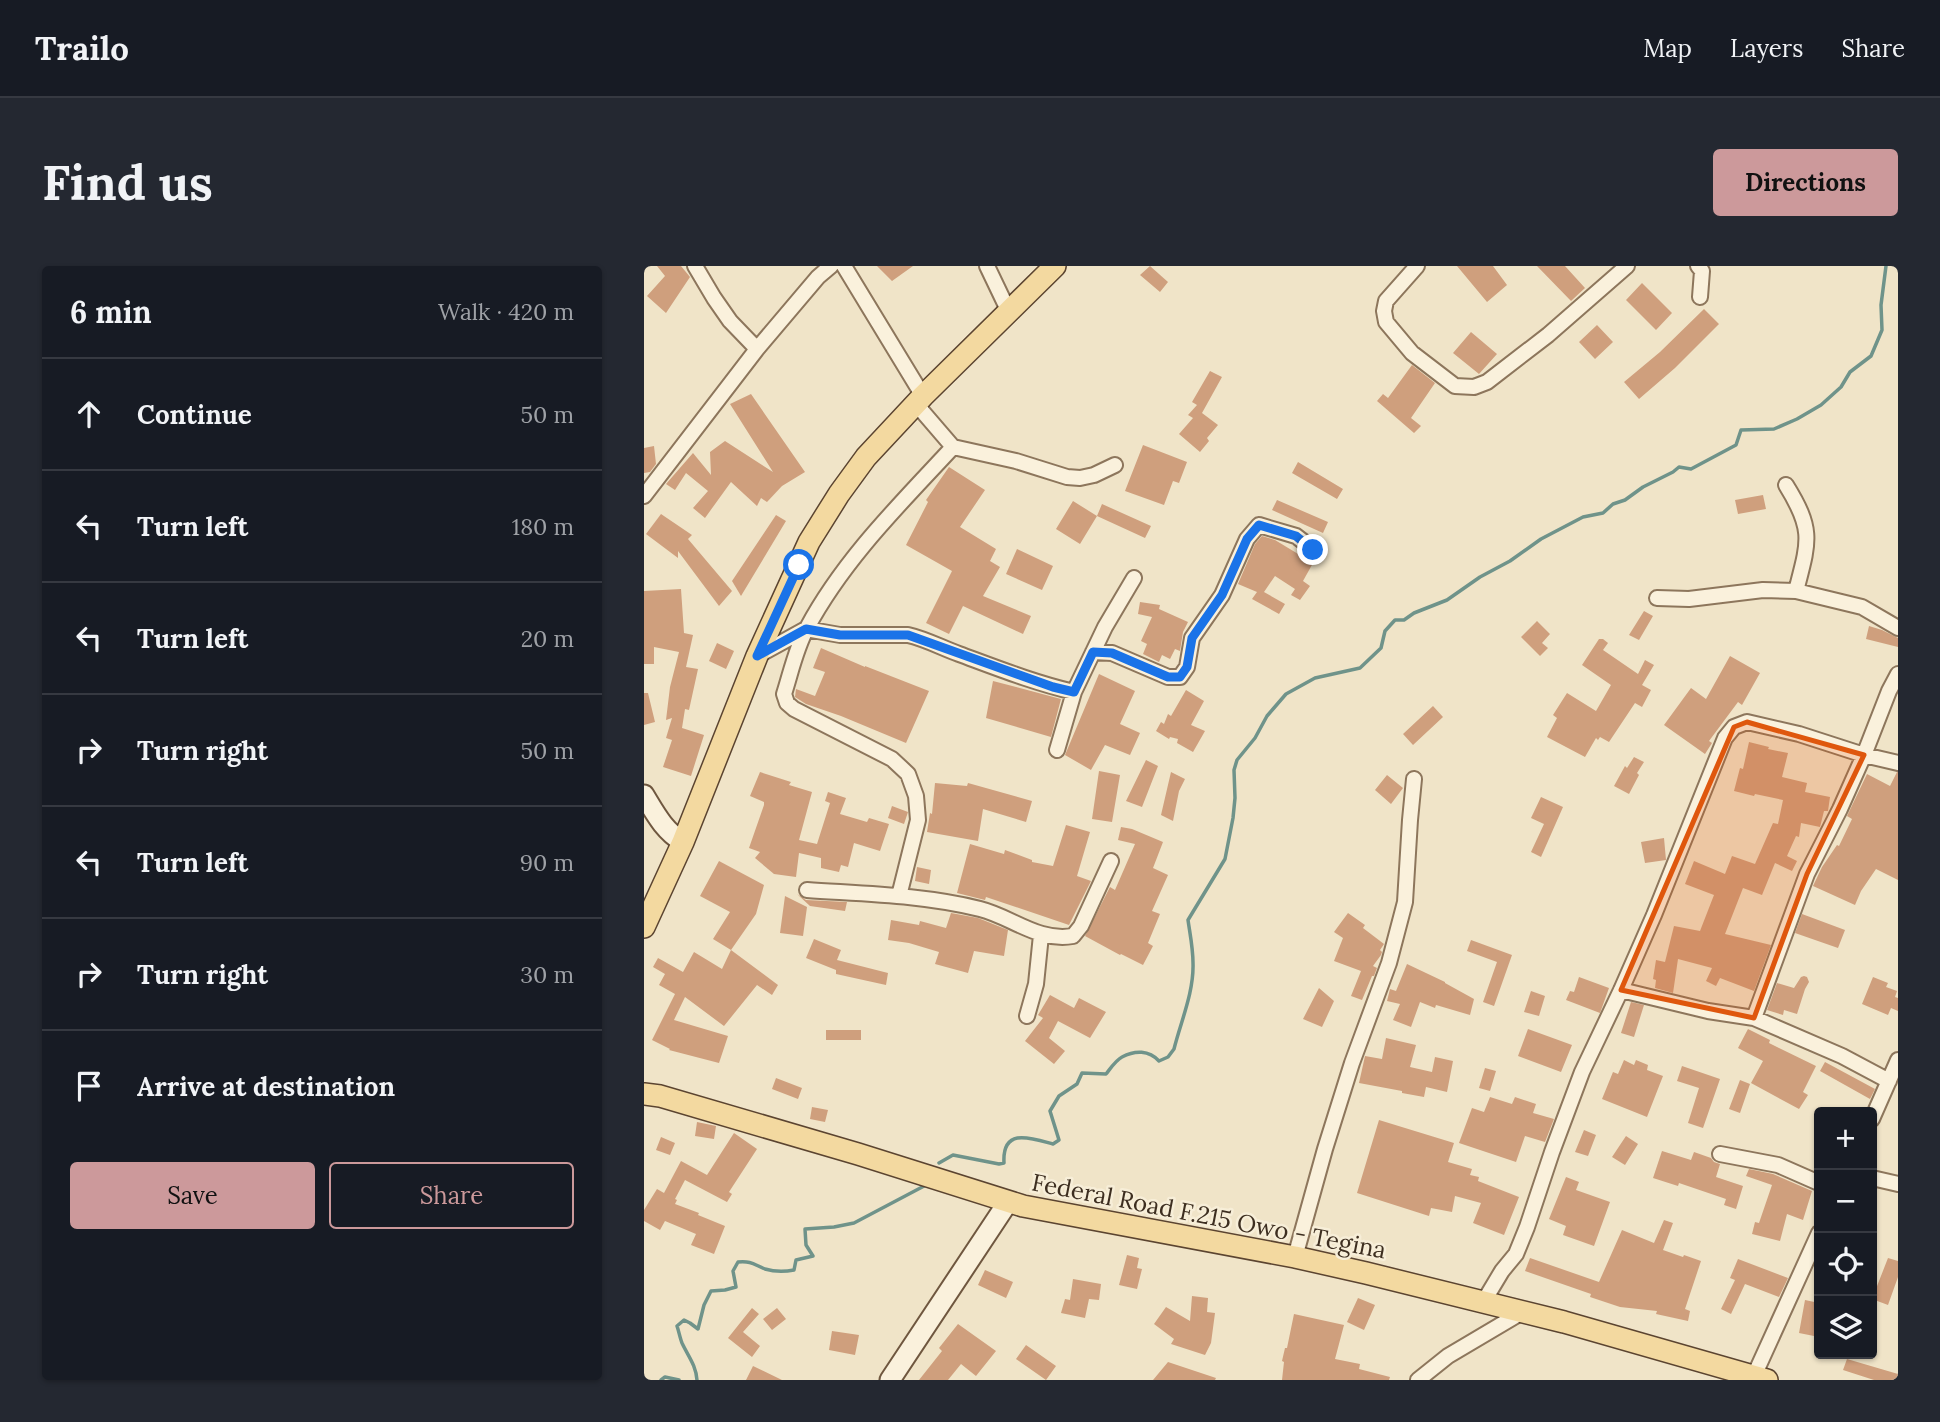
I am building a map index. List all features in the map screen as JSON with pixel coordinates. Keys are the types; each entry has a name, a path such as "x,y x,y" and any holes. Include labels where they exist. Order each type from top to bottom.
{"main road":[{"path":"644,927 682,842 757,656 809,542 866,457 919,400 1055,266"},
{"name":"Federal Road F.215 Owo - Tegina","path":"649,1092 1008,1202 1295,1257 1484,1301 1760,1378"}],"street":[{"path":"695,266 730,321 757,349"},
{"path":"644,496 757,349 818,277 831,266"},
{"path":"844,266 919,400 953,447 1016,461 1067,477 1094,475 1115,465"},
{"path":"987,266 1009,312"},
{"path":"1417,266 1386,301 1386,322 1412,353 1455,386 1474,387 1487,382 1527,351 1628,266"},
{"path":"1698,266 1702,271 1700,297"},
{"path":"899,896 918,820 916,796 908,774 892,759 794,709 787,703 784,694 806,629 838,576 885,520 953,447"},
{"path":"1786,485 1798,504 1807,527 1807,548 1796,591"},
{"path":"1093,652 1112,653 1168,677 1180,677 1187,667 1192,638 1222,595 1247,539 1259,525 1296,536 1313,550"},
{"path":"1057,750 1074,692 1105,627 1134,578"},
{"path":"1657,598 1689,599 1763,590 1796,591 1862,607 1898,628"},
{"path":"757,656 806,629 840,635 908,635 1074,692"},
{"path":"1754,1018 1807,874 1840,809 1898,674"},
{"path":"1484,1301 1516,1254 1582,1072 1621,990 1725,738 1734,727 1747,722 1898,763"},
{"path":"1295,1257 1336,1112 1390,963 1405,902 1414,779"},
{"path":"644,795 662,824 671,835 682,842"},
{"path":"807,890 899,896 983,909 1041,935 1061,938 1073,936 1081,926 1111,861"},
{"path":"1027,1016 1036,984 1041,935"},
{"path":"1621,990 1707,1011 1754,1018 1842,1056 1889,1081"},
{"path":"1877,1108 1898,1060"},
{"path":"1720,1154 1777,1165 1814,1181"},
{"path":"1877,1179 1898,1184"},
{"path":"890,1380 1008,1202"},
{"path":"1760,1378 1814,1245"},
{"path":"1418,1380 1448,1356 1524,1311"}],"highlighted area":[{"path":"1747,722 1864,755 1807,874 1754,1018 1621,990 1734,727"}],"building":[{"path":"657,266 681,266 690,277 666,313 647,296 665,276"},
{"path":"877,266 913,266 892,281"},
{"path":"1150,266 1168,282 1160,292 1140,275"},
{"path":"1457,266 1493,266 1507,285 1487,302"},
{"path":"1537,266 1565,266 1585,288 1571,301"},
{"path":"1642,283 1672,313 1656,330 1626,300"},
{"path":"1704,309 1719,324 1639,399 1624,382 1660,352"},
{"path":"1597,325 1613,342 1595,359 1579,342"},
{"path":"1471,332 1497,354 1479,374 1453,353"},
{"path":"1412,365 1435,383 1411,418 1421,426 1414,433 1377,401 1383,394 1388,398"},
{"path":"1210,371 1222,377 1202,413 1218,425 1200,452 1179,434 1193,418 1188,415 1197,405 1192,402"},
{"path":"751,394 805,472 782,486 767,502 761,498 757,506 731,482 705,518 693,508 708,491 686,473 675,490 666,484 693,453 711,475 710,452 725,441 773,472 730,404"},
{"path":"1143,445 1187,462 1179,483 1173,481 1164,505 1125,491"},
{"path":"654,446 656,464 650,472 644,473 644,448"},
{"path":"1298,462 1343,489 1337,499 1292,473"},
{"path":"949,467 985,490 960,527 996,549 990,561 1000,567 983,596 1031,616 1023,634 963,606 949,634 926,623 952,571 906,545 928,502 926,500"},
{"path":"1763,495 1766,509 1738,514 1735,500"},
{"path":"1277,500 1328,522 1323,533 1272,510"},
{"path":"1073,501 1097,516 1080,544 1056,529"},
{"path":"1102,504 1151,526 1145,538 1097,516"},
{"path":"661,514 692,535 688,539 732,591 719,606 678,551 678,558 646,534"},
{"path":"776,515 786,521 741,596 732,581"},
{"path":"1262,536 1275,540 1313,563 1303,581 1310,586 1300,600 1291,595 1295,589 1275,576 1264,592 1285,604 1279,614 1252,599 1257,592 1238,584 1255,544"},
{"path":"1017,549 1053,566 1042,590 1006,574"},
{"path":"681,589 684,633 693,635 686,667 698,669 682,728 704,735 691,776 663,767 672,740 666,738 672,718 666,720 670,687 679,652 654,647 654,664 644,664 644,591"},
{"path":"1140,602 1160,605 1159,609 1188,622 1183,632 1180,651 1175,649 1170,659 1162,655 1159,662 1143,654 1147,644 1141,641 1152,617 1138,614"},
{"path":"1644,611 1653,616 1639,640 1629,635"},
{"path":"1537,621 1550,634 1542,643 1548,648 1540,656 1521,637"},
{"path":"1869,626 1898,638 1898,647 1866,639"},
{"path":"1599,639 1608,643 1603,650 1638,674 1645,660 1654,665 1642,685 1651,690 1642,707 1635,703 1609,742 1600,737 1598,740 1596,738 1585,757 1547,737 1557,718 1553,715 1567,693 1596,711 1611,685 1582,665"},
{"path":"717,643 734,651 726,669 709,661"},
{"path":"821,648 929,691 906,743 806,704 795,697 796,689 815,696 825,672 813,668"},
{"path":"1730,656 1760,673 1742,705 1738,702 1709,741 1712,743 1705,754 1664,725 1691,688 1706,699"},
{"path":"1099,674 1135,691 1120,724 1140,733 1130,755 1105,745 1091,770 1065,755"},
{"path":"993,681 1061,699 1051,737 986,718"},
{"path":"1186,690 1204,701 1191,725 1205,731 1193,752 1177,743 1178,739 1169,739 1156,731 1161,722 1164,724 1168,714 1171,716"},
{"path":"644,693 648,693 655,722 644,725"},
{"path":"1433,706 1443,717 1413,745 1403,734"},
{"path":"1749,742 1788,753 1782,777 1807,783 1805,792 1830,797 1828,811 1824,811 1820,827 1801,823 1799,837 1796,836 1787,856 1797,861 1792,871 1775,863 1762,895 1743,888 1725,934 1771,945 1754,991 1720,978 1716,986 1706,981 1712,968 1678,959 1673,993 1655,988 1656,980 1653,979 1656,960 1665,962 1674,926 1700,931 1714,895 1685,884 1694,861 1725,874 1732,856 1755,864 1773,823 1778,824 1783,800 1734,791 1740,768 1743,769"},
{"path":"1634,757 1644,762 1629,794 1614,786 1625,766 1627,768"},
{"path":"1146,760 1158,766 1142,807 1126,801"},
{"path":"1099,771 1120,775 1112,822 1092,819"},
{"path":"760,772 812,792 799,840 817,844 830,803 825,801 828,792 846,798 840,814 867,822 869,818 889,824 880,851 854,843 848,867 841,865 839,872 821,868 821,858 799,853 796,877 774,874 755,858 760,852 749,848 764,805 764,802 750,796"},
{"path":"1171,772 1185,779 1179,791 1173,821 1161,815"},
{"path":"1897,772 1898,880 1876,869 1855,905 1813,886 1822,867 1837,845 1839,846 1852,819 1847,816 1867,774 1890,786"},
{"path":"1387,775 1403,788 1391,804 1375,790"},
{"path":"935,783 967,786 968,783 1032,801 1026,822 983,809 978,841 927,832"},
{"path":"1541,797 1563,807 1541,857 1531,852 1544,824 1531,818"},
{"path":"892,806 908,812 904,824 888,818"},
{"path":"1066,825 1090,832 1077,876 1091,881 1069,925 986,897 985,900 957,893 970,844 1004,854 1005,850 1032,862 1053,866"},
{"path":"1121,827 1163,842 1153,868 1168,875 1152,911 1160,914 1148,943 1153,946 1143,965 1085,936 1110,887 1115,890 1135,844 1118,840"},
{"path":"1664,838 1666,860 1645,863 1641,842"},
{"path":"719,861 764,885 756,914 731,950 713,939 730,912 700,896"},
{"path":"917,867 931,870 929,884 915,881"},
{"path":"797,894 806,900 847,902 845,911 810,906"},
{"path":"785,896 807,907 803,936 780,933"},
{"path":"951,913 978,918 1008,930 1004,956 974,951 968,973 935,964 939,952 888,940 891,920 919,925 920,921 946,928"},
{"path":"1348,913 1384,944 1380,950 1381,955 1373,966 1377,968 1374,976 1362,1000 1351,996 1361,971 1334,961 1343,938 1334,932"},
{"path":"1802,914 1845,930 1838,948 1795,933"},
{"path":"814,939 841,950 837,960 888,973 886,985 836,974 836,970 806,958"},
{"path":"1471,940 1512,955 1494,1006 1483,1002 1497,962 1467,951"},
{"path":"731,950 778,985 772,995 757,985 724,1026 685,997 674,1020 728,1036 719,1063 669,1050 652,1040 675,994 659,985 665,974 653,967 658,958 683,972 694,952 722,969"},
{"path":"1407,964 1474,999 1470,1015 1420,1002 1411,1027 1393,1020 1400,1004 1387,1001 1390,989 1396,991"},
{"path":"1804,976 1809,982 1797,1014 1784,1010 1783,1015 1767,1010 1777,983 1794,988"},
{"path":"1579,977 1609,988 1600,1013 1566,1000 1570,991 1574,992"},
{"path":"1873,977 1888,983 1886,987 1897,991 1895,997 1898,998 1898,1011 1891,1008 1888,1015 1862,1004"},
{"path":"1319,988 1334,1001 1322,1027 1303,1019"},
{"path":"1531,991 1545,996 1539,1016 1524,1012"},
{"path":"1050,995 1074,1008 1079,998 1106,1012 1090,1038 1058,1021 1049,1038 1065,1051 1054,1064 1025,1041 1043,1018 1038,1015"},
{"path":"1631,1002 1644,1005 1634,1037 1621,1033"},
{"path":"1528,1029 1572,1045 1561,1072 1518,1056"},
{"path":"1748,1029 1770,1040 1769,1043 1816,1066 1803,1092 1808,1095 1799,1109 1751,1083 1763,1061 1738,1048"},
{"path":"826,1030 861,1030 861,1040 826,1040"},
{"path":"1386,1038 1416,1045 1410,1067 1432,1072 1435,1057 1453,1061 1447,1092 1426,1087 1424,1097 1359,1083 1365,1056 1382,1059"},
{"path":"1624,1060 1634,1065 1636,1060 1648,1065 1647,1070 1663,1076 1647,1117 1602,1099 1613,1072 1618,1074"},
{"path":"1825,1062 1875,1089 1870,1099 1820,1071"},
{"path":"1682,1066 1720,1079 1703,1128 1688,1123 1699,1088 1677,1081"},
{"path":"1485,1068 1496,1071 1490,1091 1479,1088"},
{"path":"776,1078 802,1088 798,1099 772,1089"},
{"path":"1740,1080 1750,1084 1740,1113 1729,1109"},
{"path":"1490,1097 1512,1104 1515,1097 1536,1104 1533,1113 1554,1119 1545,1142 1525,1136 1516,1162 1459,1143 1472,1108 1484,1112"},
{"path":"812,1107 828,1110 825,1122 810,1119"},
{"path":"1379,1120 1454,1143 1448,1162 1472,1169 1470,1175 1479,1177 1478,1181 1519,1197 1504,1235 1473,1223 1481,1203 1455,1196 1452,1212 1431,1208 1429,1216 1357,1193"},
{"path":"697,1122 716,1126 714,1139 695,1136"},
{"path":"1584,1130 1596,1135 1588,1156 1575,1152"},
{"path":"734,1133 757,1149 729,1192 732,1194 727,1202 685,1180 675,1199 675,1204 725,1226 714,1254 691,1245 696,1234 665,1221 660,1230 644,1221 644,1210 657,1189 664,1193 681,1161 707,1175"},
{"path":"1626,1136 1638,1144 1625,1165 1612,1157"},
{"path":"661,1137 675,1143 670,1155 656,1150"},
{"path":"1662,1151 1691,1160 1694,1152 1720,1164 1716,1177 1743,1186 1736,1209 1724,1205 1726,1199 1679,1183 1678,1186 1653,1178"},
{"path":"1749,1169 1773,1174 1812,1191 1803,1220 1787,1214 1780,1241 1752,1234 1755,1222 1759,1223 1772,1185 1746,1176"},
{"path":"1566,1177 1579,1182 1576,1190 1610,1202 1594,1246 1563,1235 1566,1226 1549,1219"},
{"path":"1664,1220 1673,1223 1663,1250 1701,1261 1685,1309 1690,1311 1688,1321 1656,1314 1657,1311 1620,1307 1525,1271 1530,1258 1599,1282 1622,1230 1654,1243"},
{"path":"1127,1255 1139,1258 1137,1268 1142,1269 1137,1289 1119,1285"},
{"path":"1888,1258 1898,1261 1898,1277 1888,1305 1877,1301 1877,1286"},
{"path":"1738,1259 1788,1278 1779,1297 1745,1284 1731,1314 1721,1309 1735,1280 1730,1278"},
{"path":"985,1270 1013,1282 1006,1298 978,1285"},
{"path":"1073,1279 1101,1284 1099,1300 1089,1299 1085,1318 1061,1313 1065,1299 1070,1300"},
{"path":"1192,1296 1208,1298 1207,1312 1215,1313 1211,1343 1205,1355 1171,1344 1174,1339 1154,1324 1166,1307 1190,1321"},
{"path":"1358,1298 1375,1305 1364,1330 1347,1322"},
{"path":"1805,1300 1814,1302 1814,1336 1799,1333"},
{"path":"752,1308 759,1314 743,1332 760,1346 752,1357 728,1338"},
{"path":"777,1308 786,1319 772,1330 763,1319"},
{"path":"1294,1314 1344,1325 1335,1359 1360,1364 1359,1369 1390,1377 1389,1380 1282,1380 1282,1361"},
{"path":"958,1324 996,1351 976,1376 961,1364 948,1380 919,1380 942,1351 939,1348"},
{"path":"832,1331 859,1335 855,1355 829,1350"},
{"path":"1026,1345 1056,1366 1046,1380 1016,1359"},
{"path":"1847,1359 1898,1374 1898,1380 1874,1380 1843,1370"},
{"path":"1168,1362 1216,1378 1153,1380"},
{"path":"753,1366 782,1380 746,1380"}],"waterway":[{"path":"939,1163 953,1155 1004,1163 1008,1144 1020,1138 1053,1144 1059,1140 1050,1111 1059,1096 1077,1084 1082,1073 1106,1074 1120,1058 1137,1052 1151,1055 1159,1061 1168,1057 1174,1049 1193,974 1188,920 1225,859 1233,818 1234,770 1237,760 1255,738 1267,716 1286,694 1315,678 1360,668 1381,648 1385,631 1395,620 1404,620 1414,613 1447,600 1541,539 1583,517 1603,513 1613,504 1625,500 1679,467 1691,469 1736,445 1741,430 1774,429 1821,405 1841,387 1850,372 1871,356 1882,330 1881,305 1886,266"},
{"path":"697,1380 677,1326 684,1320 698,1329 711,1291 736,1287 733,1271 738,1262 750,1262 772,1271 794,1270 796,1260 813,1256 806,1245 805,1229 854,1223 926,1185"},
{"path":"661,1380 665,1377 679,1380"}],"route":[{"path":"799,565 757,656 806,629 840,635 908,635 1074,692 1093,652 1112,653 1168,677 1180,677 1187,667 1192,638 1222,595 1247,539 1259,525 1296,536 1313,550"}]}
